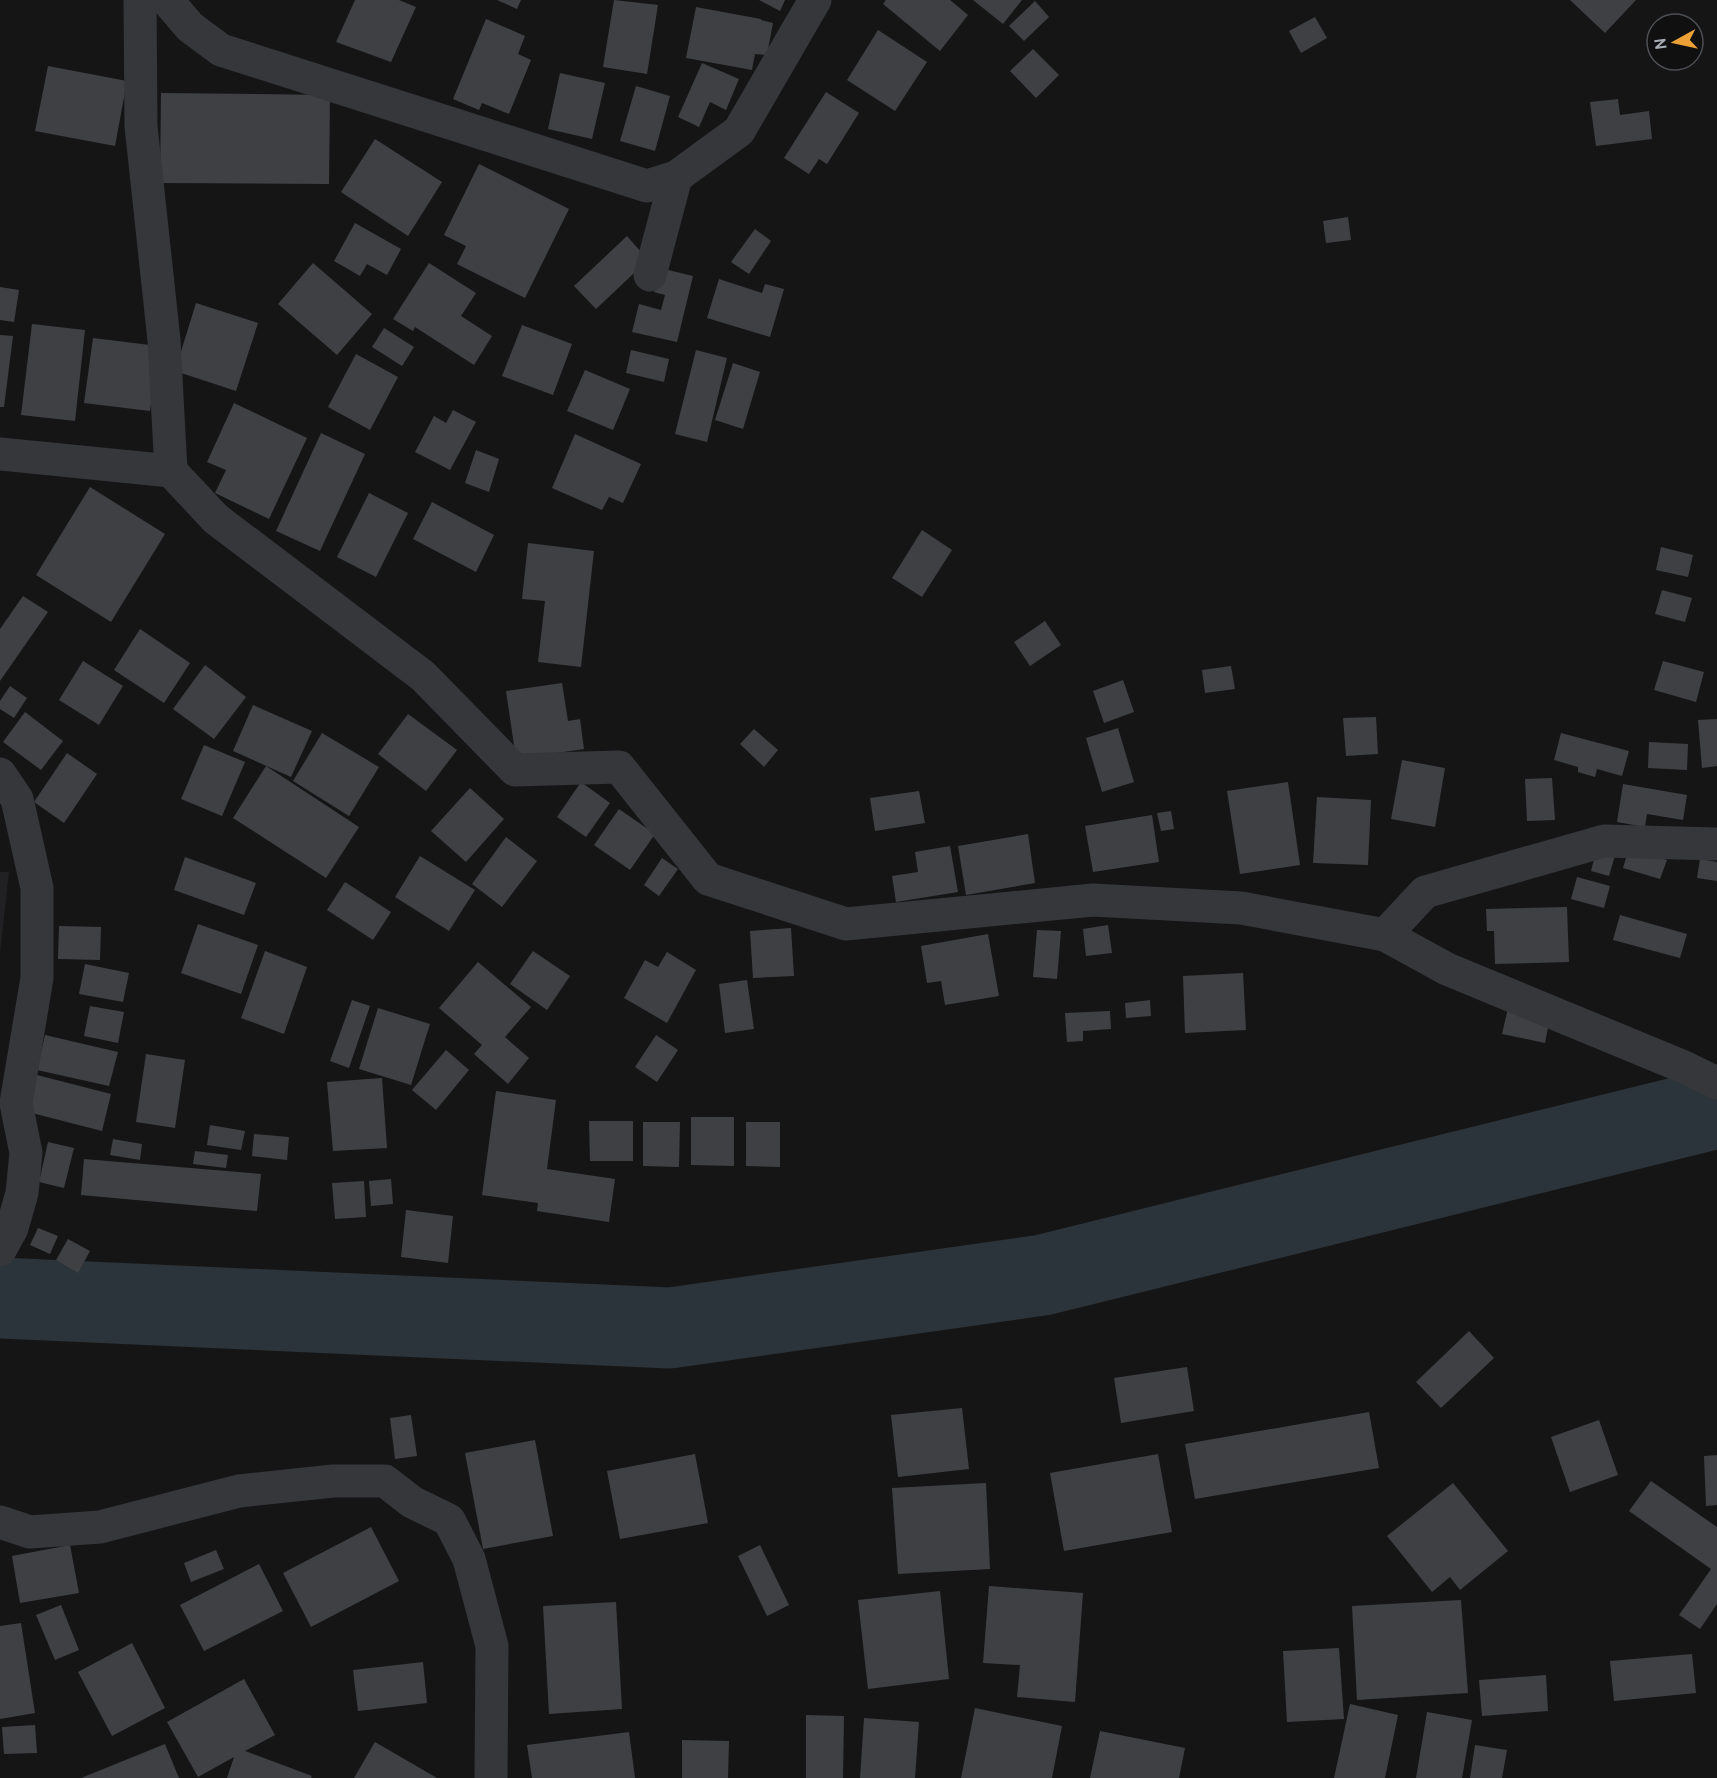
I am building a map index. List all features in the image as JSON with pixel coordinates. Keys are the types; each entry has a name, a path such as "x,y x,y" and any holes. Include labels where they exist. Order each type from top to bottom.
{"street":[{"path":"140,0 141,126 164,340 171,471 216,519 423,676 515,770 619,767 708,879 846,924 1093,900 1241,908 1385,935 1447,969 1684,1067 1717,1083"},
{"path":"167,0 190,27 221,50 647,186 676,177 739,131 815,0"},
{"path":"651,275 676,177"},
{"path":"0,454 171,471"},
{"path":"0,774 17,799 37,888 37,955 36,978 16,1103 26,1153 22,1193 12,1228 0,1250"},
{"path":"1385,935 1425,892 1604,841 1717,844"},
{"path":"1684,1067 1717,1055"},
{"path":"0,1522 30,1532 100,1527 239,1491 333,1481 385,1481 412,1502 449,1520 469,1559 492,1646 491,1778"}],"shaded area":[{"path":"0,872 9,872 0,954"}],"building":[{"path":"355,0 399,0 416,7 391,62 336,42"},
{"path":"497,0 521,0 517,9"},
{"path":"614,0 658,5 647,74 603,67"},
{"path":"759,0 785,0 780,11"},
{"path":"886,0 950,0 968,15 940,51 883,4"},
{"path":"973,0 1022,0 1003,24"},
{"path":"1570,0 1636,0 1605,33"},
{"path":"1035,1 1049,17 1024,41 1009,26"},
{"path":"696,7 773,23 767,55 755,54 752,70 686,58"},
{"path":"1315,17 1327,38 1301,53 1289,31"},
{"path":"486,19 525,36 518,54 531,60 509,114 482,103 479,110 453,99"},
{"path":"878,30 927,62 895,111 847,80"},
{"path":"1033,49 1059,75 1036,98 1010,71"},
{"path":"702,63 739,79 726,110 710,102 699,127 678,117"},
{"path":"48,66 127,81 115,146 35,131"},
{"path":"560,73 605,83 592,139 548,129"},
{"path":"636,86 670,96 655,151 620,141"},
{"path":"826,92 859,113 827,164 819,159 809,174 784,158"},
{"path":"161,93 330,95 329,184 160,183"},
{"path":"1618,99 1620,115 1649,111 1652,139 1596,146 1590,102"},
{"path":"375,139 442,182 408,236 341,192"},
{"path":"479,164 569,209 525,298 457,264 466,246 444,235"},
{"path":"1348,217 1351,240 1326,243 1323,221"},
{"path":"355,223 401,249 387,275 367,264 360,276 334,261"},
{"path":"755,229 771,241 749,274 731,262"},
{"path":"627,236 648,260 596,309 574,286"},
{"path":"313,263 372,314 337,355 278,304"},
{"path":"429,263 476,293 461,316 492,336 474,365 415,327 413,331 393,319"},
{"path":"660,268 693,276 677,342 632,332 639,304 661,310 665,295 654,292"},
{"path":"719,279 762,293 765,284 784,289 770,337 707,318"},
{"path":"0,287 19,290 14,322 0,320"},
{"path":"196,303 258,323 236,391 175,371"},
{"path":"32,324 85,330 75,421 21,415"},
{"path":"522,325 572,344 553,395 502,376"},
{"path":"384,328 414,347 402,366 372,347"},
{"path":"0,335 13,336 4,407 0,407"},
{"path":"93,338 158,346 150,411 84,403"},
{"path":"631,350 669,359 664,382 626,373"},
{"path":"696,350 727,358 707,442 675,434"},
{"path":"356,354 398,377 370,430 328,407"},
{"path":"733,363 760,372 743,429 715,420"},
{"path":"585,370 630,389 613,430 567,411"},
{"path":"234,403 307,438 269,519 215,493 226,470 207,462"},
{"path":"453,410 476,422 450,470 415,452 434,416 446,423"},
{"path":"321,433 365,454 320,551 276,531"},
{"path":"575,434 641,464 623,503 609,497 602,510 552,488"},
{"path":"476,450 499,459 489,492 465,483"},
{"path":"90,487 165,534 111,622 36,575"},
{"path":"369,493 408,513 376,577 337,557"},
{"path":"432,502 494,535 476,572 413,539"},
{"path":"922,530 952,550 922,597 892,578"},
{"path":"528,543 594,551 581,667 538,662 545,601 522,599"},
{"path":"1661,547 1693,555 1688,577 1656,570"},
{"path":"1662,590 1692,598 1685,622 1655,614"},
{"path":"23,596 48,612 0,681 0,629"},
{"path":"1045,621 1061,645 1030,666 1014,642"},
{"path":"140,629 190,663 164,703 114,670"},
{"path":"83,661 123,686 99,725 59,700"},
{"path":"1663,661 1704,672 1696,702 1654,690"},
{"path":"205,665 246,697 214,739 173,709"},
{"path":"1231,666 1235,689 1205,693 1202,670"},
{"path":"1123,680 1134,712 1104,723 1093,691"},
{"path":"562,683 568,721 580,719 584,749 516,759 506,691"},
{"path":"10,686 27,698 14,718 0,709 0,701"},
{"path":"253,705 312,731 291,777 233,751"},
{"path":"25,712 63,741 41,770 3,742"},
{"path":"408,714 457,750 426,791 378,754"},
{"path":"1376,717 1378,754 1346,756 1343,718"},
{"path":"1717,719 1717,766 1702,768 1698,720"},
{"path":"1118,728 1134,782 1102,792 1086,738"},
{"path":"754,729 778,750 764,767 740,744"},
{"path":"322,733 379,767 349,816 293,781"},
{"path":"1561,733 1629,751 1622,776 1597,769 1595,777 1578,772 1578,767 1554,760"},
{"path":"1649,742 1688,744 1687,770 1648,768"},
{"path":"204,745 245,762 222,816 181,799"},
{"path":"67,753 97,774 64,823 34,802"},
{"path":"1402,760 1445,768 1435,827 1391,819"},
{"path":"266,766 359,827 326,878 233,818"},
{"path":"1552,778 1555,820 1527,821 1525,779"},
{"path":"581,782 610,803 586,837 557,817"},
{"path":"1288,782 1300,865 1240,874 1227,791"},
{"path":"1623,784 1687,795 1683,820 1647,814 1645,827 1617,822"},
{"path":"470,788 504,819 466,862 431,831"},
{"path":"919,791 925,823 875,831 870,798"},
{"path":"1317,797 1371,800 1368,865 1313,863"},
{"path":"619,809 655,834 630,870 594,845"},
{"path":"1171,811 1174,829 1161,831 1157,813"},
{"path":"1152,815 1159,862 1093,872 1085,826"},
{"path":"1028,834 1035,883 966,895 958,846"},
{"path":"506,837 537,861 502,907 472,884"},
{"path":"950,846 958,892 896,902 892,876 918,872 915,852"},
{"path":"1597,847 1616,852 1609,876 1591,871"},
{"path":"1629,848 1667,860 1660,879 1623,868"},
{"path":"420,856 475,890 449,931 395,897"},
{"path":"185,857 256,883 244,915 174,890"},
{"path":"662,858 678,869 659,896 644,885"},
{"path":"1700,859 1717,862 1717,881 1697,878"},
{"path":"1577,877 1610,886 1604,908 1571,899"},
{"path":"345,882 391,912 373,940 327,910"},
{"path":"1567,907 1569,962 1495,964 1494,931 1487,931 1486,909"},
{"path":"1620,915 1687,934 1680,958 1613,940"},
{"path":"198,924 258,945 241,994 181,973"},
{"path":"1108,925 1112,953 1086,956 1083,929"},
{"path":"59,926 101,927 100,960 58,959"},
{"path":"791,928 794,976 753,978 750,931"},
{"path":"1037,930 1061,931 1057,979 1033,977"},
{"path":"988,934 999,996 945,1005 941,981 927,983 921,946"},
{"path":"265,951 307,967 284,1034 241,1018"},
{"path":"533,951 570,976 547,1010 510,984"},
{"path":"667,952 696,970 667,1023 624,998 645,960 658,967"},
{"path":"478,962 531,1007 505,1037 529,1058 508,1084 474,1054 482,1045 439,1008"},
{"path":"85,964 129,973 123,1002 79,994"},
{"path":"1243,973 1246,1030 1185,1033 1183,976"},
{"path":"747,980 754,1029 725,1033 719,984"},
{"path":"352,1000 370,1006 349,1068 330,1061"},
{"path":"1150,1000 1151,1016 1126,1018 1125,1003"},
{"path":"90,1006 124,1012 118,1043 84,1036"},
{"path":"378,1008 430,1024 411,1085 359,1069"},
{"path":"1508,1008 1550,1017 1545,1043 1502,1034"},
{"path":"1110,1011 1111,1029 1083,1031 1083,1041 1067,1042 1065,1013"},
{"path":"45,1035 118,1052 109,1086 37,1070"},
{"path":"656,1035 678,1050 657,1082 635,1067"},
{"path":"446,1050 469,1070 436,1110 412,1090"},
{"path":"146,1054 185,1060 175,1128 136,1122"},
{"path":"37,1075 111,1094 102,1131 28,1112"},
{"path":"382,1078 387,1148 333,1151 327,1082"},
{"path":"496,1091 556,1100 547,1169 615,1179 609,1222 537,1211 538,1203 482,1195"},
{"path":"691,1117 734,1117 734,1166 691,1165"},
{"path":"589,1121 633,1121 633,1161 590,1161"},
{"path":"643,1122 680,1122 679,1167 643,1166"},
{"path":"746,1122 780,1122 780,1167 746,1166"},
{"path":"210,1125 245,1131 241,1150 207,1145"},
{"path":"254,1134 289,1137 287,1160 252,1156"},
{"path":"113,1139 142,1144 140,1160 110,1155"},
{"path":"48,1142 74,1148 64,1188 39,1182"},
{"path":"195,1151 228,1155 226,1168 193,1164"},
{"path":"84,1159 261,1174 257,1211 81,1195"},
{"path":"391,1179 393,1204 371,1206 369,1181"},
{"path":"364,1181 366,1217 335,1219 332,1183"},
{"path":"406,1210 453,1216 448,1263 401,1257"},
{"path":"38,1228 58,1236 50,1254 30,1245"},
{"path":"68,1239 90,1251 78,1273 56,1260"},
{"path":"1469,1331 1494,1358 1441,1408 1416,1382"},
{"path":"1187,1367 1194,1411 1121,1423 1114,1378"},
{"path":"962,1408 969,1469 898,1477 891,1415"},
{"path":"1369,1412 1379,1468 1195,1499 1185,1444"},
{"path":"411,1415 417,1456 395,1459 390,1418"},
{"path":"1599,1420 1618,1475 1570,1492 1551,1437"},
{"path":"535,1440 553,1536 483,1549 465,1453"},
{"path":"695,1454 708,1523 620,1539 607,1471"},
{"path":"1158,1454 1172,1532 1064,1551 1050,1473"},
{"path":"1717,1455 1717,1505 1706,1506 1704,1456"},
{"path":"1651,1481 1717,1527 1717,1604 1700,1629 1679,1615 1711,1569 1629,1511"},
{"path":"986,1483 990,1569 898,1574 892,1488"},
{"path":"1453,1483 1508,1551 1460,1590 1450,1577 1432,1592 1387,1536"},
{"path":"371,1527 399,1581 311,1627 283,1573"},
{"path":"70,1545 79,1593 20,1603 12,1556"},
{"path":"760,1545 789,1605 767,1616 738,1556"},
{"path":"216,1550 224,1569 191,1582 184,1563"},
{"path":"259,1564 283,1611 204,1651 180,1605"},
{"path":"989,1586 1083,1593 1075,1702 1017,1697 1020,1665 983,1663"},
{"path":"940,1591 949,1679 868,1689 858,1600"},
{"path":"1461,1600 1468,1693 1357,1700 1352,1606"},
{"path":"616,1602 622,1709 549,1714 543,1606"},
{"path":"61,1605 79,1650 55,1660 36,1615"},
{"path":"21,1623 35,1713 0,1719 0,1626"},
{"path":"132,1643 165,1708 112,1736 78,1672"},
{"path":"1339,1648 1344,1719 1287,1722 1283,1651"},
{"path":"1692,1654 1696,1693 1614,1701 1610,1661"},
{"path":"423,1662 427,1703 358,1711 353,1670"},
{"path":"1546,1675 1548,1711 1482,1716 1479,1680"},
{"path":"244,1679 275,1735 245,1751 312,1776 311,1778 227,1778 234,1757 198,1777 167,1722"},
{"path":"1350,1704 1398,1715 1385,1778 1334,1778"},
{"path":"975,1708 1062,1726 1052,1778 961,1778"},
{"path":"1427,1712 1472,1720 1462,1778 1416,1778"},
{"path":"806,1715 844,1716 843,1778 806,1778"},
{"path":"864,1718 919,1722 915,1778 860,1778"},
{"path":"35,1725 37,1753 4,1754 2,1727"},
{"path":"1100,1731 1185,1748 1179,1778 1090,1778"},
{"path":"629,1732 635,1778 532,1778 527,1745"},
{"path":"682,1740 729,1741 728,1778 682,1778"},
{"path":"375,1742 437,1778 354,1778"},
{"path":"165,1744 179,1778 81,1778"},
{"path":"1475,1745 1507,1750 1502,1778 1470,1778"}],"waterway":[{"path":"0,1298 670,1328 1043,1275 1717,1108"}]}
